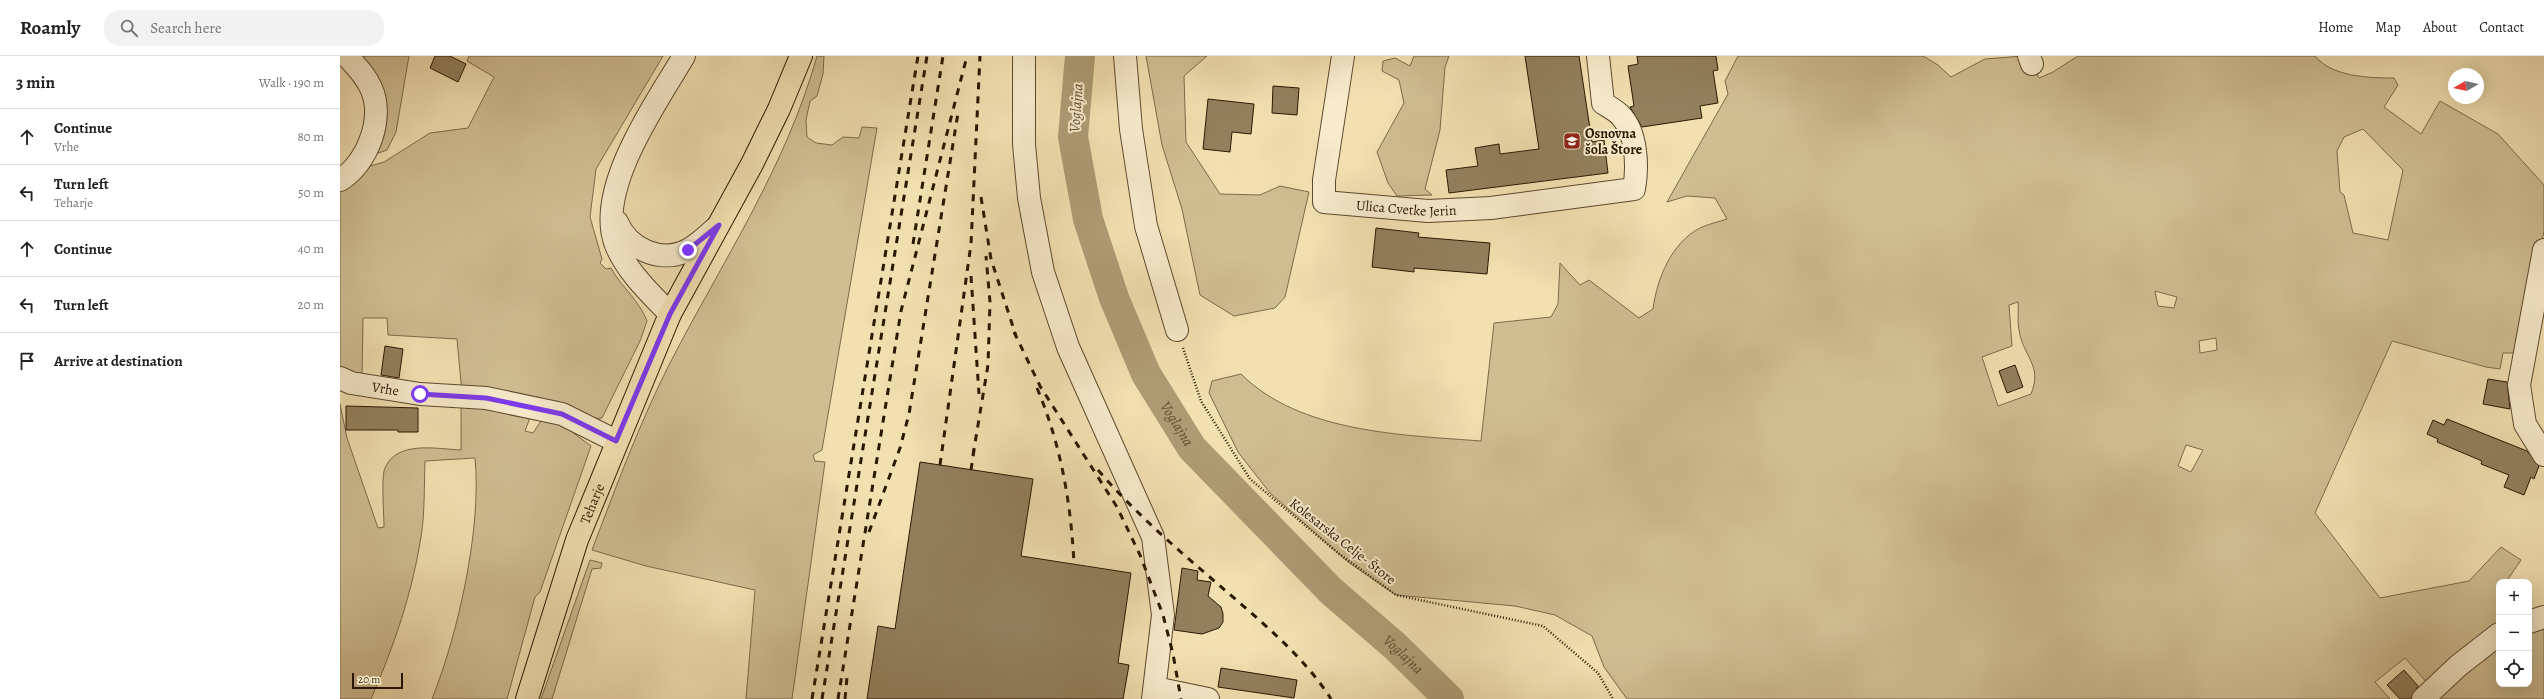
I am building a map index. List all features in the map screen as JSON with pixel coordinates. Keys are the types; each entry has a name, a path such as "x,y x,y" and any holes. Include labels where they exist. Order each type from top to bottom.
{"main road":[{"name":"Teharje","path":"527,699 577,540 616,441 670,314 719,225 779,109 801,56"}],"street":[{"path":"340,180 348,175 362,158 375,128 375,107 372,88 347,56"},
{"path":"670,314 645,288 622,257 612,229 613,204 619,177 628,154 647,118 684,56"},
{"path":"1024,56 1024,144 1029,198 1043,272 1068,347 1154,538 1163,615 1154,694 1208,699"},
{"path":"1125,56 1131,129 1146,226 1177,330"},
{"name":"Ulica Cvetke Jerin","path":"1342,56 1324,180 1324,202 1428,211 1490,208 1634,189 1637,174 1630,128 1621,115 1603,103 1598,56"},
{"path":"613,204 614,216 624,236 631,244 654,254 676,255 688,250 719,225"},
{"path":"2544,250 2519,385 2525,424 2544,455"},
{"name":"Vrhe","path":"340,378 351,383 420,394 486,398 562,414 616,441"},
{"path":"2532,621 2544,616"},
{"path":"2423,699 2458,666 2496,636"}],"path":[{"name":"Kolesarska Celje- Štore","path":"1177,330 1201,401 1250,479 1338,553 1396,595 1543,626 1598,673 1613,699"}],"shaded area":[{"path":"356,56 409,56 396,132 387,150 373,155"},
{"path":"469,56 663,56 596,169 590,217 602,259 600,263 606,269 611,268 640,307 647,321 640,341 602,418 593,419 462,393 457,339 388,335 387,318 363,318 362,381 340,372 340,187 364,168 384,162 430,133 468,128 494,77 467,61"},
{"path":"817,56 824,56 823,74 817,96 810,101 806,120 807,137 816,143 832,145 843,137 859,138 862,127 877,128 822,450 813,455 815,461 825,462 792,699 746,699 755,590 646,566 592,550 628,456 648,409 670,363 771,175 804,97"},
{"path":"1146,56 1207,56 1184,76 1186,142 1220,194 1260,195 1280,186 1309,192 1285,297 1275,308 1234,316 1200,295 1182,209 1162,145"},
{"path":"1414,56 1449,56 1445,67 1440,130 1425,189 1432,195 1397,196 1388,183 1377,152 1404,103 1399,80 1382,71 1383,61 1395,58 1410,66"},
{"path":"1738,56 1923,56 1938,65 1951,77 1985,59 2023,56 2032,64 2039,78 2053,72 2078,56 2315,56 2322,63 2341,72 2362,77 2394,78 2398,85 2384,107 2421,134 2440,101 2498,134 2544,185 2544,231 2520,353 2503,353 2500,369 2486,367 2392,341 2315,513 2380,598 2469,581 2501,547 2521,560 2508,579 2496,579 2496,633 2431,687 2405,658 2375,682 2390,699 1627,699 1604,667 1592,636 1555,615 1515,606 1396,595 1348,562 1270,493 1238,452 1209,393 1212,381 1241,374 1265,394 1292,409 1322,420 1386,433 1481,441 1494,323 1551,317 1558,304 1560,263 1580,285 1589,280 1639,318 1653,309 1662,274 1673,252 1681,243 1700,228 1727,219 1715,198 1687,196 1667,202 1728,94 1725,81","holes":["2363,129 2403,170 2388,240 2353,233 2344,195 2340,192 2337,151 2344,137","2155,291 2177,297 2174,308 2158,306","2018,302 2018,323 2021,339 2034,368 2035,376 2031,394 1998,406 1982,357 2012,346 2009,305","2216,338 2217,350 2200,353 2199,341","2186,445 2203,450 2191,472 2178,466"]},
{"path":"461,401 531,415 525,431 533,433 543,418 560,423 591,446 540,592 535,597 507,699 432,699 451,644 466,580 475,516 475,458 425,461 424,509 421,537 413,579 395,639 371,699 340,699 340,404 347,438 378,528 384,527 383,479 385,468 391,459 399,453 408,450 430,448 461,450"},
{"path":"590,560 602,563 601,568 592,569 552,699 541,699"},
{"path":"2544,621 2544,699 2428,699 2496,642 2496,687 2532,687 2532,624"}],"building":[{"path":"435,56 450,56 466,64 458,82 430,68"},
{"path":"1525,56 1579,56 1592,142 1604,140 1608,173 1449,193 1446,170 1478,166 1475,148 1499,144 1500,154 1539,149"},
{"path":"1637,56 1716,56 1718,70 1713,71 1718,103 1700,106 1702,118 1642,127 1630,107 1634,106 1628,66 1638,64"},
{"path":"1273,86 1299,88 1297,115 1272,113"},
{"path":"1208,99 1254,104 1251,134 1232,132 1230,152 1203,149"},
{"path":"1376,228 1419,233 1418,237 1490,243 1487,274 1414,268 1414,272 1372,267"},
{"path":"385,346 403,349 399,378 381,375"},
{"path":"2015,365 2023,387 2007,393 1999,371"},
{"path":"2488,379 2507,382 2510,409 2483,404"},
{"path":"346,406 418,408 418,432 398,432 398,430 346,430"},
{"path":"2447,419 2527,451 2539,466 2534,479 2531,477 2524,495 2504,487 2509,475 2481,464 2482,461 2437,442 2438,439 2427,434 2433,420 2444,425"},
{"path":"920,462 1033,479 1021,556 1131,573 1118,663 1129,665 1123,699 867,699 878,626 895,629"},
{"path":"1182,568 1198,571 1197,580 1211,582 1208,596 1221,607 1223,614 1223,622 1219,628 1202,634 1174,630"},
{"path":"1221,668 1297,680 1294,698 1218,687"},
{"path":"2404,670 2418,686 2411,699 2400,699 2387,685"}],"waterway":[{"name":"Voglajna","path":"1080,56 1073,137 1088,219 1114,298 1146,374 1192,448 1331,591 1395,646 1449,699"}],"railway":[{"path":"812,699 918,56"},
{"path":"822,699 927,56"},
{"path":"913,244 943,56"},
{"path":"838,699 901,311 967,56"},
{"path":"940,465 971,244 980,56"},
{"path":"869,532 900,448 909,414 958,113"},
{"path":"981,197 991,259 1016,336"},
{"path":"973,455 988,365 990,302 986,256"},
{"path":"971,276 979,394"},
{"path":"1014,332 1040,386 1117,507 1140,555 1163,615 1173,654 1181,699"},
{"path":"1037,388 1052,431 1063,474 1073,541 1074,564"},
{"path":"971,470 974,450"},
{"path":"1098,470 1126,501 1156,530 1279,638 1307,667 1331,699"},
{"path":"845,699 847,677"}],"place":[{"name":"Osnovna šola Štore","path":"1572,141"}],"route":[{"path":"420,394 486,398 562,414 616,441 670,314 719,225 688,250"}]}
